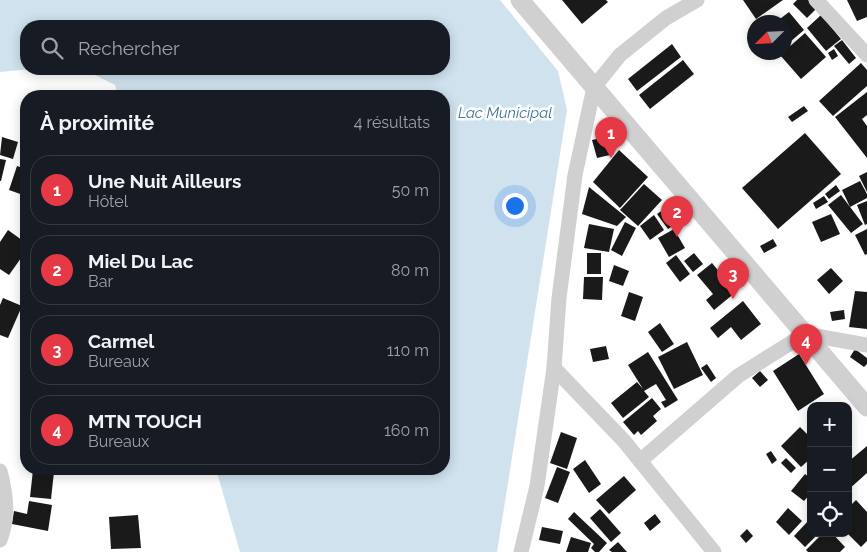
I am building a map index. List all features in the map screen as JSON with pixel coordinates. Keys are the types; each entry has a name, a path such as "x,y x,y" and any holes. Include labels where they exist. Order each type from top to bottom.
{"street":[{"path":"520,0 867,407"},
{"path":"521,552 537,486 554,368 559,298 575,175 594,87 620,55 666,18 698,0"},
{"path":"816,0 867,55"},
{"path":"640,461 738,376 805,334 867,345"},
{"path":"554,368 624,441 714,552"},
{"path":"0,471 6,497 4,531 0,540"}],"water":[{"name":"Lac Municipal","path":"0,0 500,0 558,71 567,110 497,552 240,552 218,475 450,475 450,90 116,90 115,85 95,75 450,75 450,20 20,20 20,70 0,72"}],"building":[{"path":"562,0 606,0 608,2 582,24"},
{"path":"743,0 783,0 762,15 753,15"},
{"path":"797,0 808,0 817,8 807,18 793,4"},
{"path":"847,0 867,0 867,17 857,21"},
{"path":"821,15 841,39 826,51 807,28"},
{"path":"792,16 804,30 792,40"},
{"path":"805,33 826,57 801,79 784,60 792,60 792,44"},
{"path":"842,40 856,58 849,64 834,46"},
{"path":"672,44 681,57 637,91 628,79"},
{"path":"834,49 838,56 832,60 828,53"},
{"path":"683,60 694,74 650,109 639,95"},
{"path":"861,63 867,70 867,86 833,116 819,101"},
{"path":"867,92 867,115 862,119 867,126 867,158 835,117"},
{"path":"804,106 808,111 792,122 788,117"},
{"path":"805,133 841,174 778,229 742,188"},
{"path":"609,136 614,154 597,158 592,140"},
{"path":"2,137 18,142 13,159 0,155"},
{"path":"619,150 648,177 620,208 593,182"},
{"path":"0,159 6,160 1,181 0,181"},
{"path":"17,166 20,167 20,194 9,190"},
{"path":"867,172 867,192 859,176"},
{"path":"860,181 867,194 867,198 850,207 842,190"},
{"path":"644,184 662,200 638,226 620,210"},
{"path":"836,185 840,191 829,199 825,194"},
{"path":"589,187 626,217 617,226 582,214"},
{"path":"841,195 863,224 851,233 828,205"},
{"path":"824,196 828,202 816,209 813,203"},
{"path":"676,201 687,216 668,229 657,214"},
{"path":"867,201 867,224 865,225 857,205"},
{"path":"831,214 840,234 821,242 812,222"},
{"path":"654,215 664,230 650,240 640,226"},
{"path":"625,222 636,228 622,256 611,250"},
{"path":"589,224 614,229 609,252 584,248"},
{"path":"674,229 685,248 669,257 658,238"},
{"path":"867,229 867,254 865,255 855,235"},
{"path":"8,230 20,239 20,259 9,275 0,269 0,242"},
{"path":"773,239 777,246 764,253 760,246"},
{"path":"587,253 601,253 601,274 587,274"},
{"path":"694,253 703,264 693,272 684,261"},
{"path":"676,255 690,274 680,282 666,263"},
{"path":"712,263 736,292 714,310 706,300 713,294 697,275"},
{"path":"614,265 629,271 623,286 609,281"},
{"path":"831,268 843,281 829,294 817,280"},
{"path":"584,277 603,277 602,300 583,299"},
{"path":"855,291 867,292 867,329 849,327"},
{"path":"629,292 643,297 635,321 621,316"},
{"path":"3,298 20,305 20,311 8,338 0,335 0,305"},
{"path":"743,301 761,324 741,340 731,327 718,338 710,328"},
{"path":"844,310 845,319 832,321 830,312"},
{"path":"660,323 674,344 662,352 648,332"},
{"path":"687,342 703,375 674,389 658,357"},
{"path":"606,346 609,359 593,362 590,349"},
{"path":"855,349 867,358 867,364 864,367 850,357"},
{"path":"648,352 678,400 665,408 661,402 666,400 656,384 644,391 649,397 623,418 611,403 637,382 643,389 628,365"},
{"path":"799,354 824,394 812,402 807,402 807,405 798,411 773,371"},
{"path":"707,364 716,378 711,382 701,368"},
{"path":"760,371 768,380 760,387 752,378"},
{"path":"652,398 661,409 653,416 657,421 641,435 638,431 634,435 623,422"},
{"path":"800,427 807,434 807,462 801,467 781,446"},
{"path":"561,432 577,438 567,469 550,463"},
{"path":"867,446 867,473 852,486 852,459"},
{"path":"771,451 777,460 772,464 766,454"},
{"path":"786,458 796,468 791,473 781,463"},
{"path":"585,460 601,484 589,493 573,469"},
{"path":"557,467 570,472 558,503 545,498"},
{"path":"805,474 807,476 807,498 804,501 791,491"},
{"path":"32,475 54,475 51,499 30,497"},
{"path":"624,476 636,490 609,514 596,500"},
{"path":"856,500 867,512 867,541 861,547 851,537 852,504"},
{"path":"29,501 52,505 48,531 12,524 14,511 27,514"},
{"path":"788,508 802,521 789,535 776,522"},
{"path":"600,509 621,533 611,542 590,518"},
{"path":"574,512 607,543 599,552 595,552 591,548 594,544 568,519"},
{"path":"655,514 661,522 650,531 644,523"},
{"path":"138,515 141,548 111,549 109,517"},
{"path":"807,522 807,537 815,537 805,547 794,536"},
{"path":"542,527 563,531 560,544 539,540"},
{"path":"747,529 753,536 746,543 740,536"},
{"path":"571,537 591,543 588,552 566,552"},
{"path":"819,537 836,537 845,547 840,552 808,552 806,550"},
{"path":"618,542 627,552 612,552 609,550"}],"place":[{"name":"Une Nuit Ailleurs","path":"611,158"},
{"name":"Miel Du Lac","path":"677,237"},
{"name":"Carmel","path":"733,299"},
{"name":"MTN TOUCH","path":"806,365"}]}
